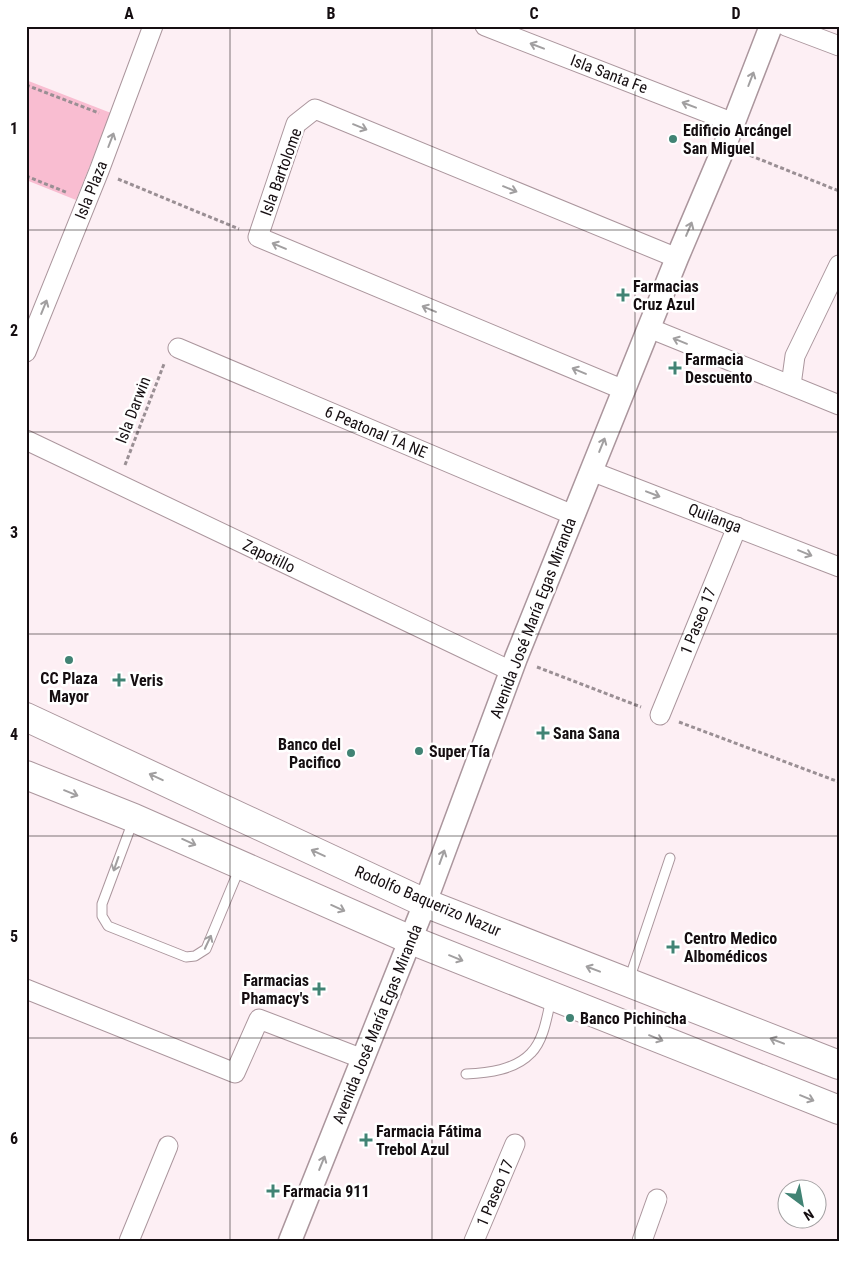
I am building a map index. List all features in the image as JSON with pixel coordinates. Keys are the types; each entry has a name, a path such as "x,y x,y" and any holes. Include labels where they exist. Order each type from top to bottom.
{"main road":[{"name":"Rodolfo Baquerizo Nazur","path":"26,717 426,903 838,1064"},
{"path":"26,775 134,818 411,940 839,1110"}],"street":[{"name":"Isla Plaza","path":"26,352 99,171 153,26"},
{"name":"Isla Santa Fe","path":"485,26 734,122"},
{"name":"Avenida José María Egas Miranda","path":"296,1239 363,1060 426,903 511,672 648,328 725,146 771,26"},
{"path":"786,26 839,46"},
{"name":"Isla Bartolome","path":"624,390 258,237 296,124 315,109 677,258"},
{"path":"790,385 795,356 839,265"},
{"path":"648,328 839,405"},
{"name":"6 Peatonal 1A NE","path":"178,348 574,515"},
{"name":"Zapotillo","path":"26,440 511,672"},
{"name":"Quilanga","path":"591,471 839,567"},
{"name":"1 Paseo 17","path":"660,715 737,527"},
{"path":"26,989 235,1073 259,1018 363,1060"},
{"name":"1 Paseo 17","path":"474,1241 515,1144"},
{"path":"129,1241 168,1146"},
{"path":"642,1241 657,1199"}],"lane":[{"path":"134,818 102,904 102,916 108,926 186,957 195,956 206,949 241,865"},
{"path":"628,982 670,858"},
{"path":"466,1074 499,1070 518,1063 532,1053 541,1036 552,996"}],"path":[{"path":"26,85 118,121"},
{"path":"725,146 839,191"},
{"path":"99,171 258,237"},
{"path":"26,176 87,200"},
{"name":"Isla Darwin","path":"118,484 164,364 178,348"}],"shaded area":[{"path":"26,80 111,113 76,200 26,180"}],"place":[{"name":"Edificio Arcángel San Miguel","path":"673,139"},
{"name":"Farmacias Cruz Azul","path":"623,295"},
{"name":"Farmacia Descuento","path":"675,368"},
{"name":"CC Plaza Mayor","path":"69,660"},
{"name":"Veris","path":"119,680"},
{"name":"Sana Sana","path":"543,733"},
{"name":"Super Tía","path":"419,751"},
{"name":"Banco del Pacifico","path":"351,753"},
{"name":"Centro Medico Albomédicos","path":"673,947"},
{"name":"Farmacias Phamacy's","path":"319,989"},
{"name":"Banco Pichincha","path":"570,1018"},
{"name":"Farmacia Fátima Trebol Azul","path":"366,1140"},
{"name":"Farmacia 911","path":"273,1191"}]}
